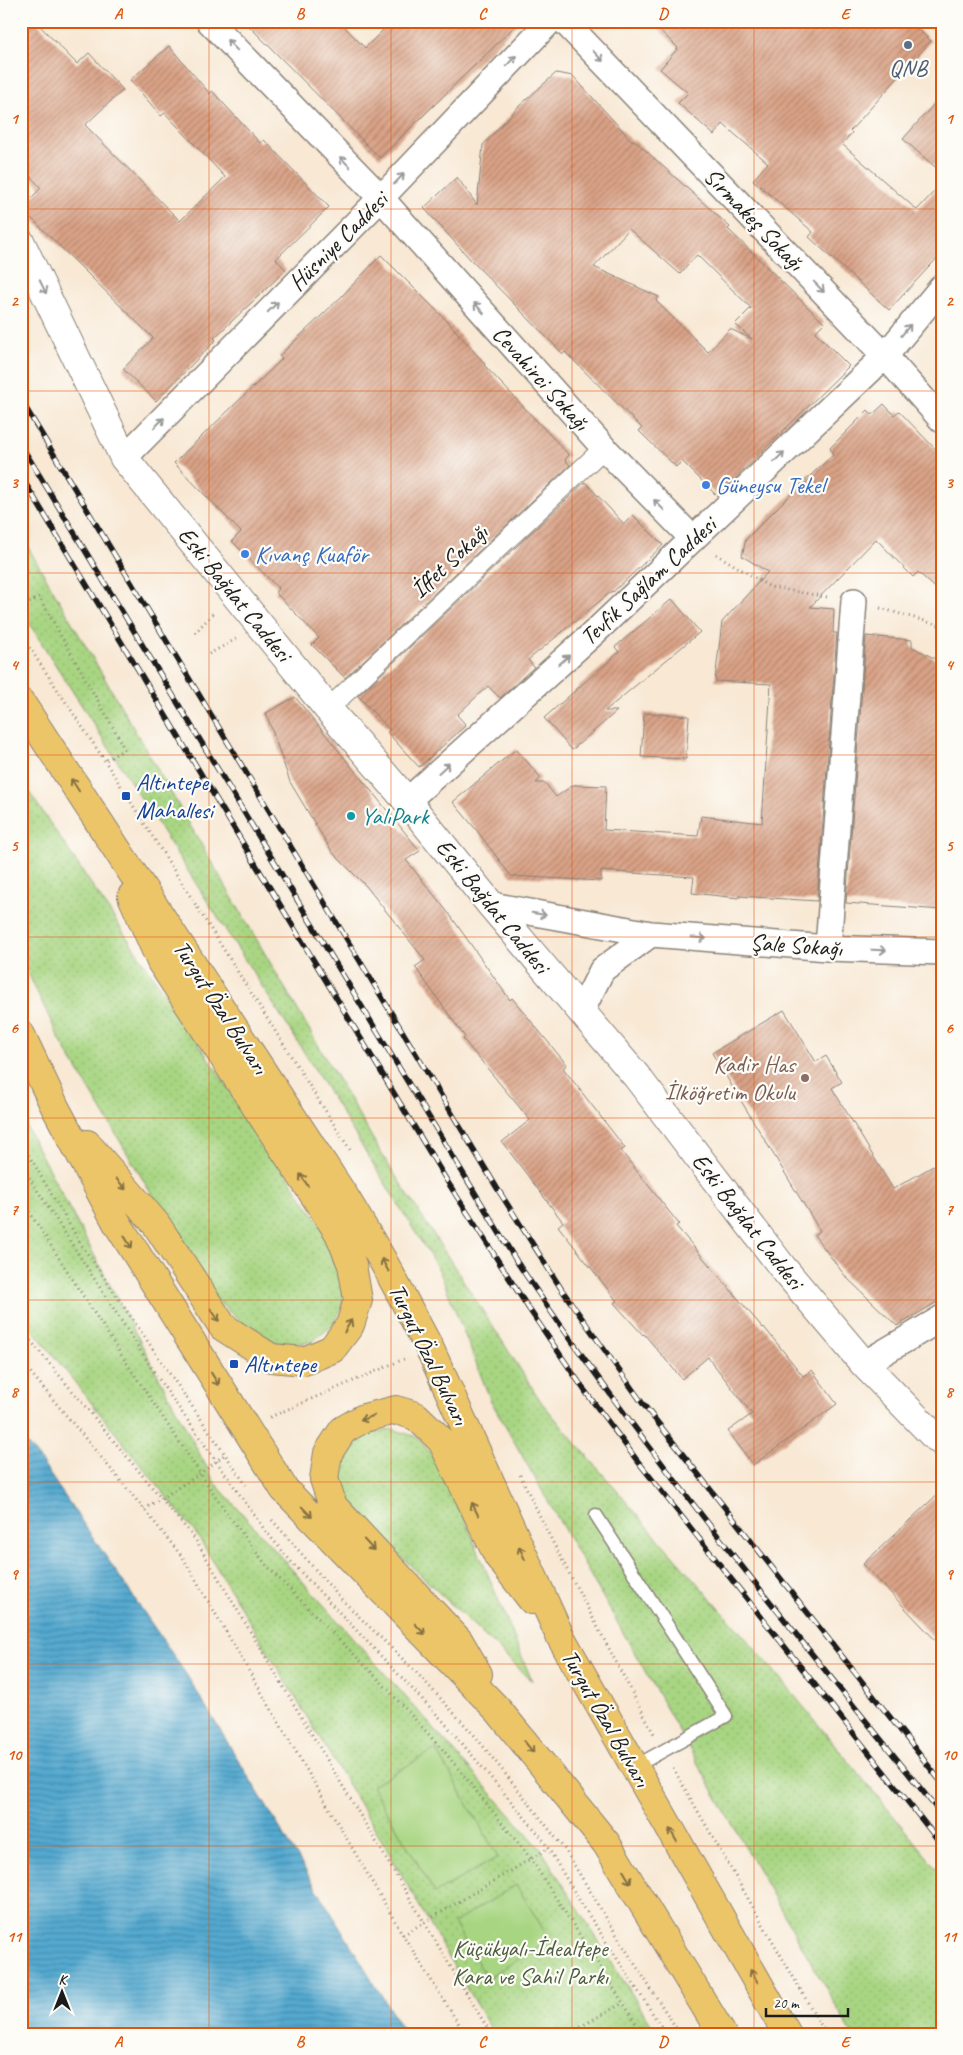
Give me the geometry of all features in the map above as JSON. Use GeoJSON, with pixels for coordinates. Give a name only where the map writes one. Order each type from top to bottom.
{"type":"FeatureCollection","features":[{"type":"Feature","properties":{"kind":"highway","name":"Turgut Özal Bulvarı"},"geometry":{"type":"LineString","coordinates":[[21,703],[346,1199],[383,1261],[429,1347],[560,1636],[787,2034]]}},
{"type":"Feature","properties":{"kind":"highway"},"geometry":{"type":"LineString","coordinates":[[55,1107],[156,1224],[223,1327],[271,1358],[304,1361],[332,1349],[350,1325],[358,1300],[352,1265],[339,1233],[161,962],[101,826]]}},
{"type":"Feature","properties":{"kind":"highway"},"geometry":{"type":"LineString","coordinates":[[21,1035],[55,1107],[117,1224],[284,1489],[498,1710],[606,1843],[722,2034]]}},
{"type":"Feature","properties":{"kind":"highway"},"geometry":{"type":"LineString","coordinates":[[498,1710],[458,1641],[333,1506],[324,1479],[328,1452],[343,1430],[364,1418],[396,1410],[416,1416],[442,1441],[498,1556],[560,1636]]}},
{"type":"Feature","properties":{"kind":"street","name":"Cevahirci Sokağı"},"geometry":{"type":"LineString","coordinates":[[209,21],[381,198],[604,448],[693,539]]}},
{"type":"Feature","properties":{"kind":"street","name":"Hüsniye Caddesi"},"geometry":{"type":"LineString","coordinates":[[124,458],[381,198],[550,21]]}},
{"type":"Feature","properties":{"kind":"street","name":"Sırmakeş Sokağı"},"geometry":{"type":"LineString","coordinates":[[564,21],[885,356],[942,420]]}},
{"type":"Feature","properties":{"kind":"street","name":"Eski Bağdat Caddesi"},"geometry":{"type":"LineString","coordinates":[[21,243],[124,458],[328,709],[407,801],[581,1012],[637,1076],[783,1268],[864,1364],[942,1442]]}},
{"type":"Feature","properties":{"kind":"street","name":"Tevfik Sağlam Caddesi"},"geometry":{"type":"LineString","coordinates":[[407,801],[597,630],[885,356],[942,287]]}},
{"type":"Feature","properties":{"kind":"street","name":"İffet Sokağı"},"geometry":{"type":"LineString","coordinates":[[328,709],[604,448]]}},
{"type":"Feature","properties":{"kind":"street"},"geometry":{"type":"LineString","coordinates":[[828,948],[854,601]]}},
{"type":"Feature","properties":{"kind":"street","name":"Şale Sokağı"},"geometry":{"type":"LineString","coordinates":[[491,905],[651,934],[828,948],[942,952]]}},
{"type":"Feature","properties":{"kind":"street"},"geometry":{"type":"LineString","coordinates":[[581,1012],[602,970],[651,934]]}},
{"type":"Feature","properties":{"kind":"street"},"geometry":{"type":"LineString","coordinates":[[864,1364],[942,1318]]}},
{"type":"Feature","properties":{"kind":"lane"},"geometry":{"type":"LineString","coordinates":[[596,1515],[726,1716],[634,1766]]}},
{"type":"Feature","properties":{"kind":"path"},"geometry":{"type":"LineString","coordinates":[[693,539],[770,587],[854,601],[942,626]]}},
{"type":"Feature","properties":{"kind":"path"},"geometry":{"type":"LineString","coordinates":[[21,608],[40,597],[118,736],[124,749],[105,761]]}},
{"type":"Feature","properties":{"kind":"path"},"geometry":{"type":"LineString","coordinates":[[21,635],[105,761],[355,1158]]}},
{"type":"Feature","properties":{"kind":"path"},"geometry":{"type":"LineString","coordinates":[[209,654],[222,647]]}},
{"type":"Feature","properties":{"kind":"path"},"geometry":{"type":"LineString","coordinates":[[21,1199],[58,1259],[226,1512],[268,1566],[379,1680],[443,1750],[531,1859],[643,2034]]}},
{"type":"Feature","properties":{"kind":"path"},"geometry":{"type":"LineString","coordinates":[[21,1329],[195,1539],[491,2034]]}},
{"type":"Feature","properties":{"kind":"path"},"geometry":{"type":"LineString","coordinates":[[144,1508],[200,1474],[271,1417],[429,1347]]}},
{"type":"Feature","properties":{"kind":"path"},"geometry":{"type":"LineString","coordinates":[[21,1361],[144,1508],[182,1558],[403,1936],[466,2034]]}},
{"type":"Feature","properties":{"kind":"path"},"geometry":{"type":"LineString","coordinates":[[637,1704],[826,2034]]}},
{"type":"Feature","properties":{"kind":"path"},"geometry":{"type":"LineString","coordinates":[[403,1936],[549,1848],[581,1903],[666,2034]]}},
{"type":"Feature","properties":{"kind":"path"},"geometry":{"type":"LineString","coordinates":[[568,2034],[622,2002]]}},
{"type":"Feature","properties":{"kind":"green space"},"geometry":{"type":"Polygon","coordinates":[[[21,535],[381,1153],[542,1403],[770,1666],[942,1875],[942,2034],[852,2034],[491,1401],[440,1272],[299,1044],[21,611],[21,535]]]}},
{"type":"Feature","properties":{"kind":"green space"},"geometry":{"type":"Polygon","coordinates":[[[21,780],[330,1239],[342,1269],[343,1305],[333,1325],[312,1342],[281,1344],[249,1330],[212,1296],[60,1040],[21,958],[21,780]]]}},
{"type":"Feature","properties":{"kind":"green space","name":"Küçükyalı-İdealtepe Kara ve Sahil Parkı"},"geometry":{"type":"Polygon","coordinates":[[[21,1117],[215,1483],[540,1848],[657,2034],[494,2034],[384,1844],[197,1535],[21,1315],[21,1117]]]}},
{"type":"Feature","properties":{"kind":"green space"},"geometry":{"type":"Polygon","coordinates":[[[392,1429],[417,1437],[445,1471],[532,1681],[353,1511],[339,1472],[346,1447],[361,1436],[392,1429]]]}},
{"type":"Feature","properties":{"kind":"green space"},"geometry":{"type":"Polygon","coordinates":[[[436,1749],[498,1857],[435,1893],[372,1786],[436,1749]]]}},
{"type":"Feature","properties":{"kind":"green space"},"geometry":{"type":"Polygon","coordinates":[[[516,1885],[550,1940],[487,1978],[454,1923],[516,1885]]]}},
{"type":"Feature","properties":{"kind":"water"},"geometry":{"type":"Polygon","coordinates":[[[21,1437],[38,1457],[186,1674],[405,2034],[21,2034],[21,1437]]]}},
{"type":"Feature","properties":{"kind":"building"},"geometry":{"type":"Polygon","coordinates":[[[244,21],[339,21],[365,48],[392,21],[520,21],[380,158],[244,21]]]}},
{"type":"Feature","properties":{"kind":"building"},"geometry":{"type":"Polygon","coordinates":[[[650,21],[908,21],[931,41],[850,131],[852,133],[842,144],[917,210],[942,183],[942,253],[889,310],[809,237],[813,232],[753,180],[768,163],[723,124],[714,135],[678,103],[688,93],[660,69],[678,48],[650,21]]]}},
{"type":"Feature","properties":{"kind":"building"},"geometry":{"type":"Polygon","coordinates":[[[36,22],[77,64],[89,53],[123,90],[85,125],[180,221],[225,177],[165,113],[161,116],[130,80],[169,46],[210,94],[212,91],[260,143],[264,140],[329,207],[276,259],[286,270],[214,338],[216,340],[156,401],[123,369],[153,338],[21,208],[41,188],[21,166],[21,36],[36,22]]]}},
{"type":"Feature","properties":{"kind":"building"},"geometry":{"type":"Polygon","coordinates":[[[556,73],[573,76],[632,141],[634,140],[730,227],[728,229],[824,323],[815,332],[849,366],[717,496],[682,461],[676,467],[639,431],[642,428],[565,352],[563,354],[470,259],[424,208],[457,177],[477,205],[483,145],[517,108],[556,73]],[[629,229],[594,267],[659,297],[656,301],[708,352],[730,329],[752,339],[735,324],[751,308],[697,255],[680,274],[629,229]]]}},
{"type":"Feature","properties":{"kind":"building"},"geometry":{"type":"Polygon","coordinates":[[[942,95],[942,173],[903,139],[942,95]]]}},
{"type":"Feature","properties":{"kind":"building"},"geometry":{"type":"Polygon","coordinates":[[[381,255],[449,323],[484,365],[569,455],[565,460],[570,465],[345,678],[312,645],[319,638],[275,592],[279,589],[232,541],[241,532],[174,463],[282,359],[279,356],[342,296],[381,255]]]}},
{"type":"Feature","properties":{"kind":"building"},"geometry":{"type":"Polygon","coordinates":[[[884,404],[894,415],[899,411],[942,456],[942,594],[918,572],[913,577],[876,539],[810,607],[834,609],[833,633],[837,633],[817,901],[739,896],[739,898],[692,893],[694,877],[601,871],[601,881],[511,876],[453,802],[516,749],[541,778],[536,783],[545,783],[556,797],[573,785],[606,786],[604,830],[698,836],[701,816],[762,823],[771,684],[715,681],[722,622],[768,572],[742,556],[746,539],[833,455],[830,448],[868,410],[872,415],[884,404]]]}},
{"type":"Feature","properties":{"kind":"building"},"geometry":{"type":"Polygon","coordinates":[[[585,482],[624,524],[633,515],[663,545],[613,592],[528,660],[534,667],[500,698],[488,686],[457,715],[466,725],[419,767],[387,732],[390,730],[358,696],[585,482]]]}},
{"type":"Feature","properties":{"kind":"building"},"geometry":{"type":"Polygon","coordinates":[[[672,599],[700,632],[605,711],[617,711],[572,750],[544,718],[619,652],[615,647],[672,599]]]}},
{"type":"Feature","properties":{"kind":"building"},"geometry":{"type":"Polygon","coordinates":[[[866,636],[912,640],[912,647],[942,662],[942,910],[846,903],[866,636]]]}},
{"type":"Feature","properties":{"kind":"building"},"geometry":{"type":"Polygon","coordinates":[[[295,697],[420,851],[406,860],[450,915],[510,1000],[512,998],[567,1065],[563,1068],[625,1148],[621,1151],[679,1224],[676,1226],[764,1327],[803,1376],[812,1370],[837,1404],[753,1465],[728,1431],[752,1414],[708,1357],[682,1379],[644,1334],[614,1303],[617,1301],[558,1226],[563,1222],[502,1142],[530,1120],[463,1039],[465,1037],[415,967],[425,960],[366,886],[332,852],[290,782],[266,713],[295,697]]]}},
{"type":"Feature","properties":{"kind":"building"},"geometry":{"type":"Polygon","coordinates":[[[644,713],[689,716],[686,759],[641,757],[644,713]]]}},
{"type":"Feature","properties":{"kind":"building"},"geometry":{"type":"Polygon","coordinates":[[[784,1010],[816,1062],[826,1056],[842,1082],[832,1088],[893,1189],[942,1161],[942,1299],[897,1326],[846,1277],[814,1235],[820,1231],[712,1053],[784,1010]]]}},
{"type":"Feature","properties":{"kind":"building"},"geometry":{"type":"Polygon","coordinates":[[[942,1490],[942,1647],[863,1564],[942,1490]]]}},
{"type":"Feature","properties":{"kind":"railway"},"geometry":{"type":"LineString","coordinates":[[21,400],[497,1188],[562,1290],[643,1404],[942,1783]]}},
{"type":"Feature","properties":{"kind":"railway"},"geometry":{"type":"LineString","coordinates":[[21,445],[517,1262],[567,1334],[670,1474],[942,1815]]}},
{"type":"Feature","properties":{"kind":"railway"},"geometry":{"type":"LineString","coordinates":[[21,476],[447,1181],[529,1309],[585,1391],[636,1459],[942,1845]]}},
{"type":"Feature","properties":{"kind":"place","name":"QNB"},"geometry":{"type":"Point","coordinates":[908,45]}},
{"type":"Feature","properties":{"kind":"place","name":"Güneysu Tekel"},"geometry":{"type":"Point","coordinates":[706,485]}},
{"type":"Feature","properties":{"kind":"place","name":"Kıvanç Kuaför"},"geometry":{"type":"Point","coordinates":[245,554]}},
{"type":"Feature","properties":{"kind":"place","name":"Altıntepe Mahallesi"},"geometry":{"type":"Point","coordinates":[126,796]}},
{"type":"Feature","properties":{"kind":"place","name":"YalıPark"},"geometry":{"type":"Point","coordinates":[351,816]}},
{"type":"Feature","properties":{"kind":"place","name":"Kadir Has İlköğretim Okulu"},"geometry":{"type":"Point","coordinates":[805,1078]}},
{"type":"Feature","properties":{"kind":"place","name":"Altıntepe"},"geometry":{"type":"Point","coordinates":[234,1364]}}]}
